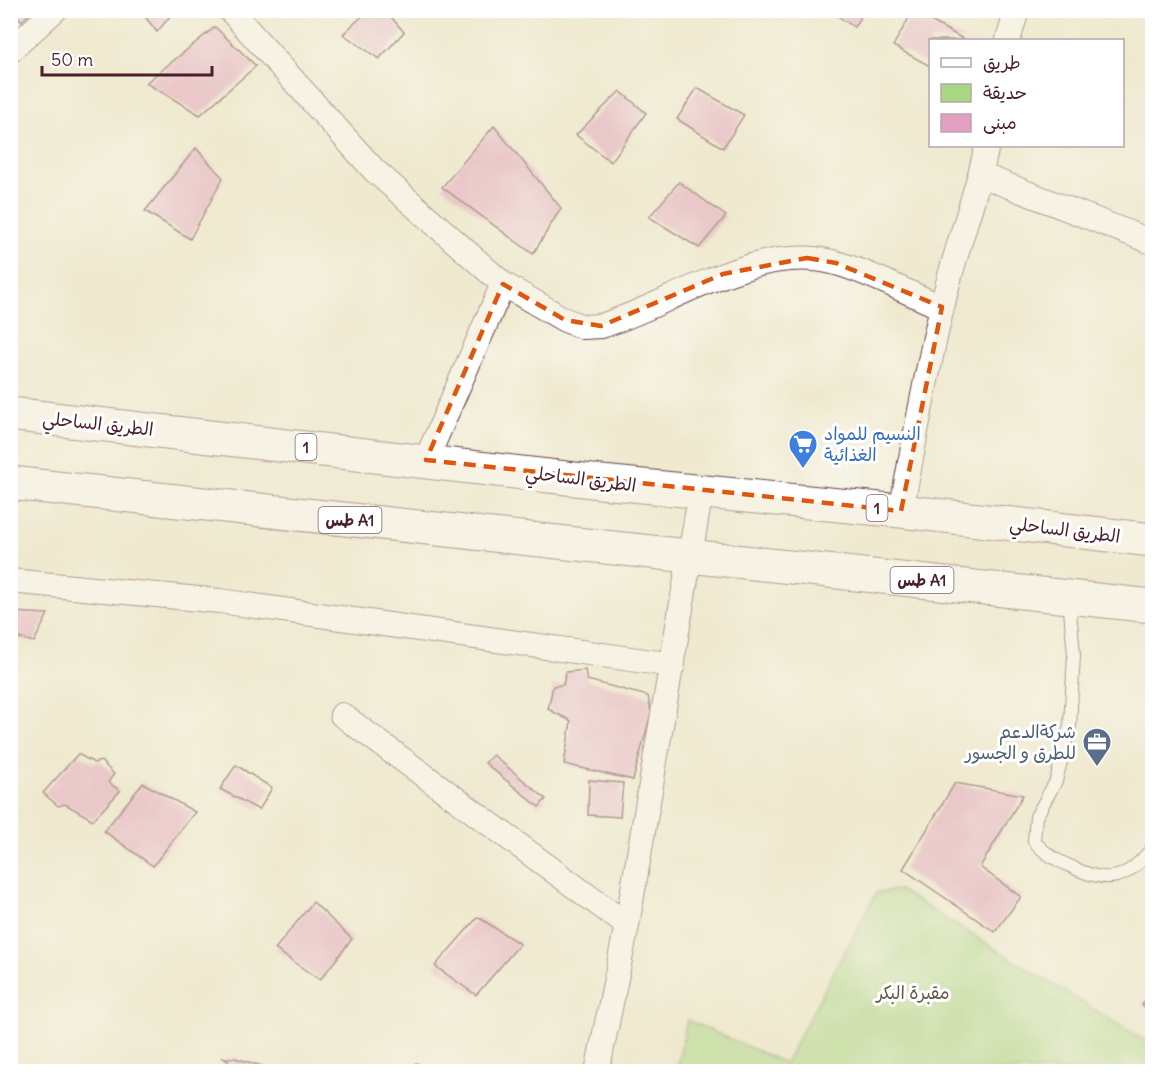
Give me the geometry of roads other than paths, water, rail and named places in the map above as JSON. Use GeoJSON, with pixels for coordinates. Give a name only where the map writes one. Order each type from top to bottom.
{"type":"FeatureCollection","features":[{"type":"Feature","properties":{"kind":"highway","name":"الطريق الساحلي"},"geometry":{"type":"LineString","coordinates":[[10,414],[1152,540]]}},
{"type":"Feature","properties":{"kind":"highway","name":"طس A1"},"geometry":{"type":"LineString","coordinates":[[10,483],[690,557],[1069,595],[1152,606]]}},
{"type":"Feature","properties":{"kind":"street"},"geometry":{"type":"LineString","coordinates":[[10,51],[55,10]]}},
{"type":"Feature","properties":{"kind":"street"},"geometry":{"type":"LineString","coordinates":[[230,10],[374,170],[503,284],[565,320],[583,327],[601,326],[723,274],[780,261],[807,258],[836,262],[942,307]]}},
{"type":"Feature","properties":{"kind":"street"},"geometry":{"type":"LineString","coordinates":[[1008,39],[1017,10]]}},
{"type":"Feature","properties":{"kind":"street"},"geometry":{"type":"LineString","coordinates":[[901,511],[942,307],[959,239],[981,175],[987,147]]}},
{"type":"Feature","properties":{"kind":"street"},"geometry":{"type":"LineString","coordinates":[[981,175],[1152,243]]}},
{"type":"Feature","properties":{"kind":"street"},"geometry":{"type":"LineString","coordinates":[[426,460],[503,284]]}},
{"type":"Feature","properties":{"kind":"street"},"geometry":{"type":"LineString","coordinates":[[597,1071],[627,925],[701,491]]}},
{"type":"Feature","properties":{"kind":"street"},"geometry":{"type":"LineString","coordinates":[[10,581],[220,602],[673,665]]}},
{"type":"Feature","properties":{"kind":"street"},"geometry":{"type":"LineString","coordinates":[[342,715],[627,925]]}},
{"type":"Feature","properties":{"kind":"lane"},"geometry":{"type":"LineString","coordinates":[[1069,595],[1074,655],[1070,726],[1056,781],[1036,817],[1034,841],[1047,856],[1093,878],[1111,879],[1142,861],[1152,848]]}},
{"type":"Feature","properties":{"kind":"place","name":"النسيم للمواد الغذائية"},"geometry":{"type":"Point","coordinates":[803,470]}},
{"type":"Feature","properties":{"kind":"place","name":"شركةالدعم للطرق و الجسور"},"geometry":{"type":"Point","coordinates":[1097,768]}},
{"type":"Feature","properties":{"kind":"park label","name":"مقبرة البكر"},"geometry":{"type":"Point","coordinates":[913,993]}}]}
